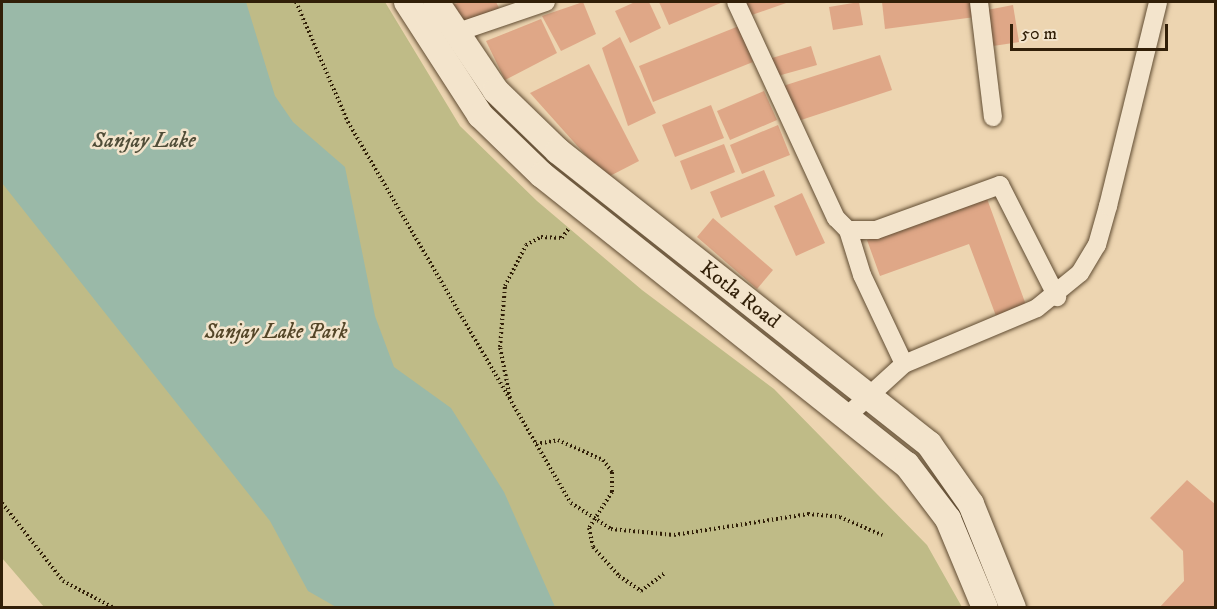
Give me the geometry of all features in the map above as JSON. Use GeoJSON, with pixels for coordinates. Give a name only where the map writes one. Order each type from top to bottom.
{"type":"FeatureCollection","features":[{"type":"Feature","properties":{"kind":"main road","name":"Kotla Road"},"geometry":{"type":"LineString","coordinates":[[407,2],[430,46],[480,115],[542,175],[907,465],[948,519],[985,608]]}},
{"type":"Feature","properties":{"kind":"main road","name":"Kotla Road"},"geometry":{"type":"LineString","coordinates":[[436,2],[496,91],[558,151],[929,444],[951,471],[1001,568],[1013,608]]}},
{"type":"Feature","properties":{"kind":"street"},"geometry":{"type":"LineString","coordinates":[[455,33],[546,2]]}},
{"type":"Feature","properties":{"kind":"street"},"geometry":{"type":"LineString","coordinates":[[736,2],[836,218],[848,230],[862,275],[904,364]]}},
{"type":"Feature","properties":{"kind":"street"},"geometry":{"type":"LineString","coordinates":[[979,2],[993,117]]}},
{"type":"Feature","properties":{"kind":"street"},"geometry":{"type":"LineString","coordinates":[[847,416],[866,396],[904,364],[1057,297],[1097,245],[1158,2]]}},
{"type":"Feature","properties":{"kind":"street"},"geometry":{"type":"LineString","coordinates":[[848,230],[876,230],[1000,185],[1057,297]]}},
{"type":"Feature","properties":{"kind":"path"},"geometry":{"type":"LineString","coordinates":[[296,2],[348,122],[571,503],[611,529],[674,535],[808,514],[840,517],[882,535]]}},
{"type":"Feature","properties":{"kind":"path"},"geometry":{"type":"LineString","coordinates":[[511,402],[500,347],[505,286],[526,245],[541,237],[562,238],[569,228]]}},
{"type":"Feature","properties":{"kind":"path"},"geometry":{"type":"LineString","coordinates":[[536,444],[558,440],[603,460],[612,472],[612,492],[589,528],[593,548],[634,590],[648,588],[666,572]]}},
{"type":"Feature","properties":{"kind":"path"},"geometry":{"type":"LineString","coordinates":[[2,503],[63,581],[114,608]]}},
{"type":"Feature","properties":{"kind":"green space","name":"Sanjay Lake Park"},"geometry":{"type":"Polygon","coordinates":[[[2,2],[385,2],[460,126],[537,201],[642,290],[774,389],[927,545],[962,607],[44,607],[2,558],[2,2]]]}},
{"type":"Feature","properties":{"kind":"water","name":"Sanjay Lake"},"geometry":{"type":"Polygon","coordinates":[[[2,2],[246,2],[275,96],[293,122],[345,167],[375,316],[394,367],[451,408],[504,492],[555,607],[336,607],[308,591],[270,521],[2,183],[2,2]]]}},
{"type":"Feature","properties":{"kind":"building"},"geometry":{"type":"Polygon","coordinates":[[[460,2],[496,2],[500,10],[463,27],[452,5],[460,2]]]}},
{"type":"Feature","properties":{"kind":"building"},"geometry":{"type":"Polygon","coordinates":[[[583,2],[596,34],[561,51],[542,16],[583,2]]]}},
{"type":"Feature","properties":{"kind":"building"},"geometry":{"type":"Polygon","coordinates":[[[635,2],[649,2],[661,28],[630,43],[615,11],[635,2]]]}},
{"type":"Feature","properties":{"kind":"building"},"geometry":{"type":"Polygon","coordinates":[[[659,2],[723,2],[669,25],[659,2]]]}},
{"type":"Feature","properties":{"kind":"building"},"geometry":{"type":"Polygon","coordinates":[[[740,2],[789,2],[746,17],[740,2]]]}},
{"type":"Feature","properties":{"kind":"building"},"geometry":{"type":"Polygon","coordinates":[[[859,2],[863,25],[833,30],[829,7],[859,2]]]}},
{"type":"Feature","properties":{"kind":"building"},"geometry":{"type":"Polygon","coordinates":[[[882,2],[973,2],[975,17],[885,29],[882,2]]]}},
{"type":"Feature","properties":{"kind":"building"},"geometry":{"type":"Polygon","coordinates":[[[1013,5],[1019,42],[993,46],[987,10],[1013,5]]]}},
{"type":"Feature","properties":{"kind":"building"},"geometry":{"type":"Polygon","coordinates":[[[541,19],[557,53],[505,80],[486,41],[541,19]]]}},
{"type":"Feature","properties":{"kind":"building"},"geometry":{"type":"Polygon","coordinates":[[[739,26],[753,62],[653,102],[639,66],[739,26]]]}},
{"type":"Feature","properties":{"kind":"building"},"geometry":{"type":"Polygon","coordinates":[[[620,37],[656,113],[628,126],[602,48],[620,37]]]}},
{"type":"Feature","properties":{"kind":"building"},"geometry":{"type":"Polygon","coordinates":[[[811,46],[817,65],[774,77],[769,59],[811,46]]]}},
{"type":"Feature","properties":{"kind":"building"},"geometry":{"type":"Polygon","coordinates":[[[880,55],[892,90],[795,122],[783,86],[880,55]]]}},
{"type":"Feature","properties":{"kind":"building"},"geometry":{"type":"Polygon","coordinates":[[[589,64],[639,161],[606,178],[530,93],[589,64]]]}},
{"type":"Feature","properties":{"kind":"building"},"geometry":{"type":"Polygon","coordinates":[[[764,91],[777,120],[730,140],[717,111],[764,91]]]}},
{"type":"Feature","properties":{"kind":"building"},"geometry":{"type":"Polygon","coordinates":[[[711,105],[724,138],[675,157],[662,125],[711,105]]]}},
{"type":"Feature","properties":{"kind":"building"},"geometry":{"type":"Polygon","coordinates":[[[778,125],[790,155],[742,174],[730,145],[778,125]]]}},
{"type":"Feature","properties":{"kind":"building"},"geometry":{"type":"Polygon","coordinates":[[[724,144],[735,172],[691,190],[680,161],[724,144]]]}},
{"type":"Feature","properties":{"kind":"building"},"geometry":{"type":"Polygon","coordinates":[[[764,170],[775,196],[721,218],[710,192],[764,170]]]}},
{"type":"Feature","properties":{"kind":"building"},"geometry":{"type":"Polygon","coordinates":[[[802,193],[825,243],[796,256],[774,206],[802,193]]]}},
{"type":"Feature","properties":{"kind":"building"},"geometry":{"type":"Polygon","coordinates":[[[986,196],[1026,305],[996,316],[969,244],[880,276],[867,240],[986,196]]]}},
{"type":"Feature","properties":{"kind":"building"},"geometry":{"type":"Polygon","coordinates":[[[713,218],[773,270],[757,289],[697,237],[713,218]]]}},
{"type":"Feature","properties":{"kind":"building"},"geometry":{"type":"Polygon","coordinates":[[[1187,480],[1216,505],[1216,608],[1159,608],[1184,581],[1183,551],[1150,518],[1187,480]]]}}]}
